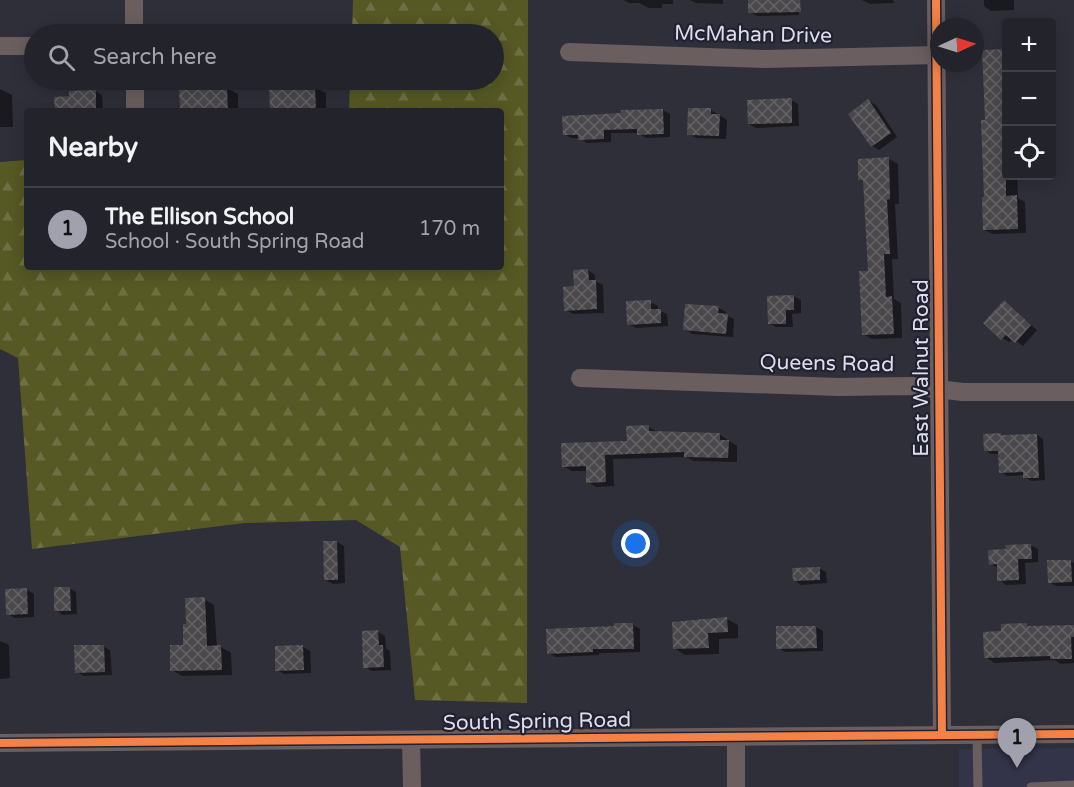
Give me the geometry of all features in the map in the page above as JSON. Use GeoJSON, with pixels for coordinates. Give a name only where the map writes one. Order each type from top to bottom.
{"type":"FeatureCollection","features":[{"type":"Feature","properties":{"kind":"street"},"geometry":{"type":"LineString","coordinates":[[134,0],[134,24]]}},
{"type":"Feature","properties":{"kind":"street","name":"East Walnut Road"},"geometry":{"type":"LineString","coordinates":[[936,0],[936,18]]}},
{"type":"Feature","properties":{"kind":"street"},"geometry":{"type":"LineString","coordinates":[[0,46],[24,46]]}},
{"type":"Feature","properties":{"kind":"street","name":"McMahan Drive"},"geometry":{"type":"LineString","coordinates":[[569,52],[764,59],[930,56]]}},
{"type":"Feature","properties":{"kind":"street","name":"East Walnut Road"},"geometry":{"type":"LineString","coordinates":[[936,72],[942,735]]}},
{"type":"Feature","properties":{"kind":"street"},"geometry":{"type":"LineString","coordinates":[[135,90],[135,108]]}},
{"type":"Feature","properties":{"kind":"street","name":"Queens Road"},"geometry":{"type":"LineString","coordinates":[[580,378],[838,387],[911,386],[963,392],[1074,392]]}},
{"type":"Feature","properties":{"kind":"street","name":"South Spring Road"},"geometry":{"type":"LineString","coordinates":[[0,743],[1074,734]]}},
{"type":"Feature","properties":{"kind":"street"},"geometry":{"type":"LineString","coordinates":[[736,737],[736,787]]}},
{"type":"Feature","properties":{"kind":"street"},"geometry":{"type":"LineString","coordinates":[[411,740],[412,787]]}},
{"type":"Feature","properties":{"kind":"lane"},"geometry":{"type":"LineString","coordinates":[[977,735],[978,787]]}},
{"type":"Feature","properties":{"kind":"lane"},"geometry":{"type":"LineString","coordinates":[[1031,787],[1074,785]]}},
{"type":"Feature","properties":{"kind":"shaded area"},"geometry":{"type":"Polygon","coordinates":[[[1074,748],[1074,787],[959,787],[959,749],[1074,748]]]}},
{"type":"Feature","properties":{"kind":"green space"},"geometry":{"type":"Polygon","coordinates":[[[353,0],[528,0],[527,703],[415,700],[400,547],[356,520],[245,523],[32,549],[18,358],[0,349],[0,162],[24,160],[24,270],[504,270],[504,108],[349,108],[350,90],[504,90],[504,24],[352,24],[353,0]]]}},
{"type":"Feature","properties":{"kind":"building"},"geometry":{"type":"Polygon","coordinates":[[[748,0],[800,0],[801,12],[748,13],[748,0]]]}},
{"type":"Feature","properties":{"kind":"building"},"geometry":{"type":"Polygon","coordinates":[[[1002,49],[1002,180],[1006,180],[1006,196],[1017,195],[1018,229],[983,230],[981,120],[985,120],[984,50],[1002,49]]]}},
{"type":"Feature","properties":{"kind":"building"},"geometry":{"type":"Polygon","coordinates":[[[96,90],[96,108],[55,108],[54,97],[69,96],[69,91],[96,90]]]}},
{"type":"Feature","properties":{"kind":"building"},"geometry":{"type":"Polygon","coordinates":[[[179,90],[227,90],[228,108],[180,108],[179,90]]]}},
{"type":"Feature","properties":{"kind":"building"},"geometry":{"type":"Polygon","coordinates":[[[269,90],[315,90],[316,108],[270,108],[269,90]]]}},
{"type":"Feature","properties":{"kind":"building"},"geometry":{"type":"Polygon","coordinates":[[[792,98],[792,123],[748,124],[747,100],[792,98]]]}},
{"type":"Feature","properties":{"kind":"building"},"geometry":{"type":"Polygon","coordinates":[[[868,99],[891,133],[871,147],[848,114],[868,99]]]}},
{"type":"Feature","properties":{"kind":"building"},"geometry":{"type":"Polygon","coordinates":[[[688,108],[711,108],[711,114],[720,114],[719,136],[687,135],[688,108]]]}},
{"type":"Feature","properties":{"kind":"building"},"geometry":{"type":"Polygon","coordinates":[[[663,109],[664,134],[637,135],[637,129],[604,130],[604,139],[578,140],[578,135],[563,135],[562,116],[621,113],[621,110],[663,109]]]}},
{"type":"Feature","properties":{"kind":"building"},"geometry":{"type":"Polygon","coordinates":[[[889,157],[890,199],[887,200],[890,254],[884,254],[886,297],[892,296],[894,334],[862,335],[859,271],[868,271],[863,180],[858,180],[858,159],[889,157]]]}},
{"type":"Feature","properties":{"kind":"building"},"geometry":{"type":"Polygon","coordinates":[[[588,269],[589,280],[596,280],[597,309],[564,311],[563,287],[574,286],[573,270],[588,269]]]}},
{"type":"Feature","properties":{"kind":"building"},"geometry":{"type":"Polygon","coordinates":[[[794,295],[794,310],[786,310],[786,324],[768,324],[767,296],[794,295]]]}},
{"type":"Feature","properties":{"kind":"building"},"geometry":{"type":"Polygon","coordinates":[[[651,300],[651,309],[661,309],[661,323],[627,325],[626,301],[651,300]]]}},
{"type":"Feature","properties":{"kind":"building"},"geometry":{"type":"Polygon","coordinates":[[[1004,300],[1031,325],[1015,343],[1006,335],[1001,340],[983,323],[1004,300]]]}},
{"type":"Feature","properties":{"kind":"building"},"geometry":{"type":"Polygon","coordinates":[[[685,304],[719,306],[718,313],[728,314],[726,334],[683,330],[685,304]]]}},
{"type":"Feature","properties":{"kind":"building"},"geometry":{"type":"Polygon","coordinates":[[[649,425],[649,431],[720,433],[720,440],[729,440],[728,458],[684,457],[684,452],[605,455],[606,482],[586,483],[586,466],[562,467],[561,443],[627,441],[626,426],[649,425]]]}},
{"type":"Feature","properties":{"kind":"building"},"geometry":{"type":"Polygon","coordinates":[[[1001,433],[1001,435],[1037,434],[1039,478],[1023,478],[1023,472],[999,473],[998,451],[984,451],[983,434],[1001,433]]]}},
{"type":"Feature","properties":{"kind":"building"},"geometry":{"type":"Polygon","coordinates":[[[323,541],[337,541],[338,580],[324,580],[323,541]]]}},
{"type":"Feature","properties":{"kind":"building"},"geometry":{"type":"Polygon","coordinates":[[[1031,544],[1032,559],[1018,559],[1019,580],[997,581],[997,564],[989,565],[988,550],[1006,549],[1005,545],[1031,544]]]}},
{"type":"Feature","properties":{"kind":"building"},"geometry":{"type":"Polygon","coordinates":[[[1047,560],[1071,560],[1072,582],[1048,583],[1047,560]]]}},
{"type":"Feature","properties":{"kind":"building"},"geometry":{"type":"Polygon","coordinates":[[[820,567],[820,580],[793,581],[792,568],[820,567]]]}},
{"type":"Feature","properties":{"kind":"building"},"geometry":{"type":"Polygon","coordinates":[[[54,587],[70,587],[71,611],[54,611],[54,587]]]}},
{"type":"Feature","properties":{"kind":"building"},"geometry":{"type":"Polygon","coordinates":[[[27,588],[28,614],[6,615],[5,589],[27,588]]]}},
{"type":"Feature","properties":{"kind":"building"},"geometry":{"type":"Polygon","coordinates":[[[205,597],[207,646],[221,645],[222,670],[170,671],[170,645],[183,645],[183,624],[186,624],[185,598],[205,597]]]}},
{"type":"Feature","properties":{"kind":"building"},"geometry":{"type":"Polygon","coordinates":[[[727,617],[728,632],[708,633],[709,648],[673,649],[672,622],[727,617]]]}},
{"type":"Feature","properties":{"kind":"building"},"geometry":{"type":"Polygon","coordinates":[[[614,623],[633,623],[634,649],[593,649],[593,652],[547,654],[546,629],[614,626],[614,623]]]}},
{"type":"Feature","properties":{"kind":"building"},"geometry":{"type":"Polygon","coordinates":[[[1027,623],[1027,626],[1074,625],[1074,637],[1071,637],[1072,659],[1050,659],[1050,656],[984,658],[983,632],[1001,631],[1001,624],[1027,623]]]}},
{"type":"Feature","properties":{"kind":"building"},"geometry":{"type":"Polygon","coordinates":[[[776,626],[816,626],[817,648],[776,649],[776,626]]]}},
{"type":"Feature","properties":{"kind":"building"},"geometry":{"type":"Polygon","coordinates":[[[378,630],[379,645],[383,645],[384,667],[363,668],[362,631],[378,630]]]}},
{"type":"Feature","properties":{"kind":"building"},"geometry":{"type":"Polygon","coordinates":[[[74,645],[104,645],[105,672],[75,673],[74,645]]]}},
{"type":"Feature","properties":{"kind":"building"},"geometry":{"type":"Polygon","coordinates":[[[303,645],[304,670],[275,671],[275,646],[303,645]]]}},
{"type":"Feature","properties":{"kind":"cycle path"},"geometry":{"type":"LineString","coordinates":[[936,0],[942,735]]}},
{"type":"Feature","properties":{"kind":"cycle path"},"geometry":{"type":"LineString","coordinates":[[0,743],[1074,734]]}},
{"type":"Feature","properties":{"kind":"place","name":"The Ellison School"},"geometry":{"type":"Point","coordinates":[1017,768]}}]}
